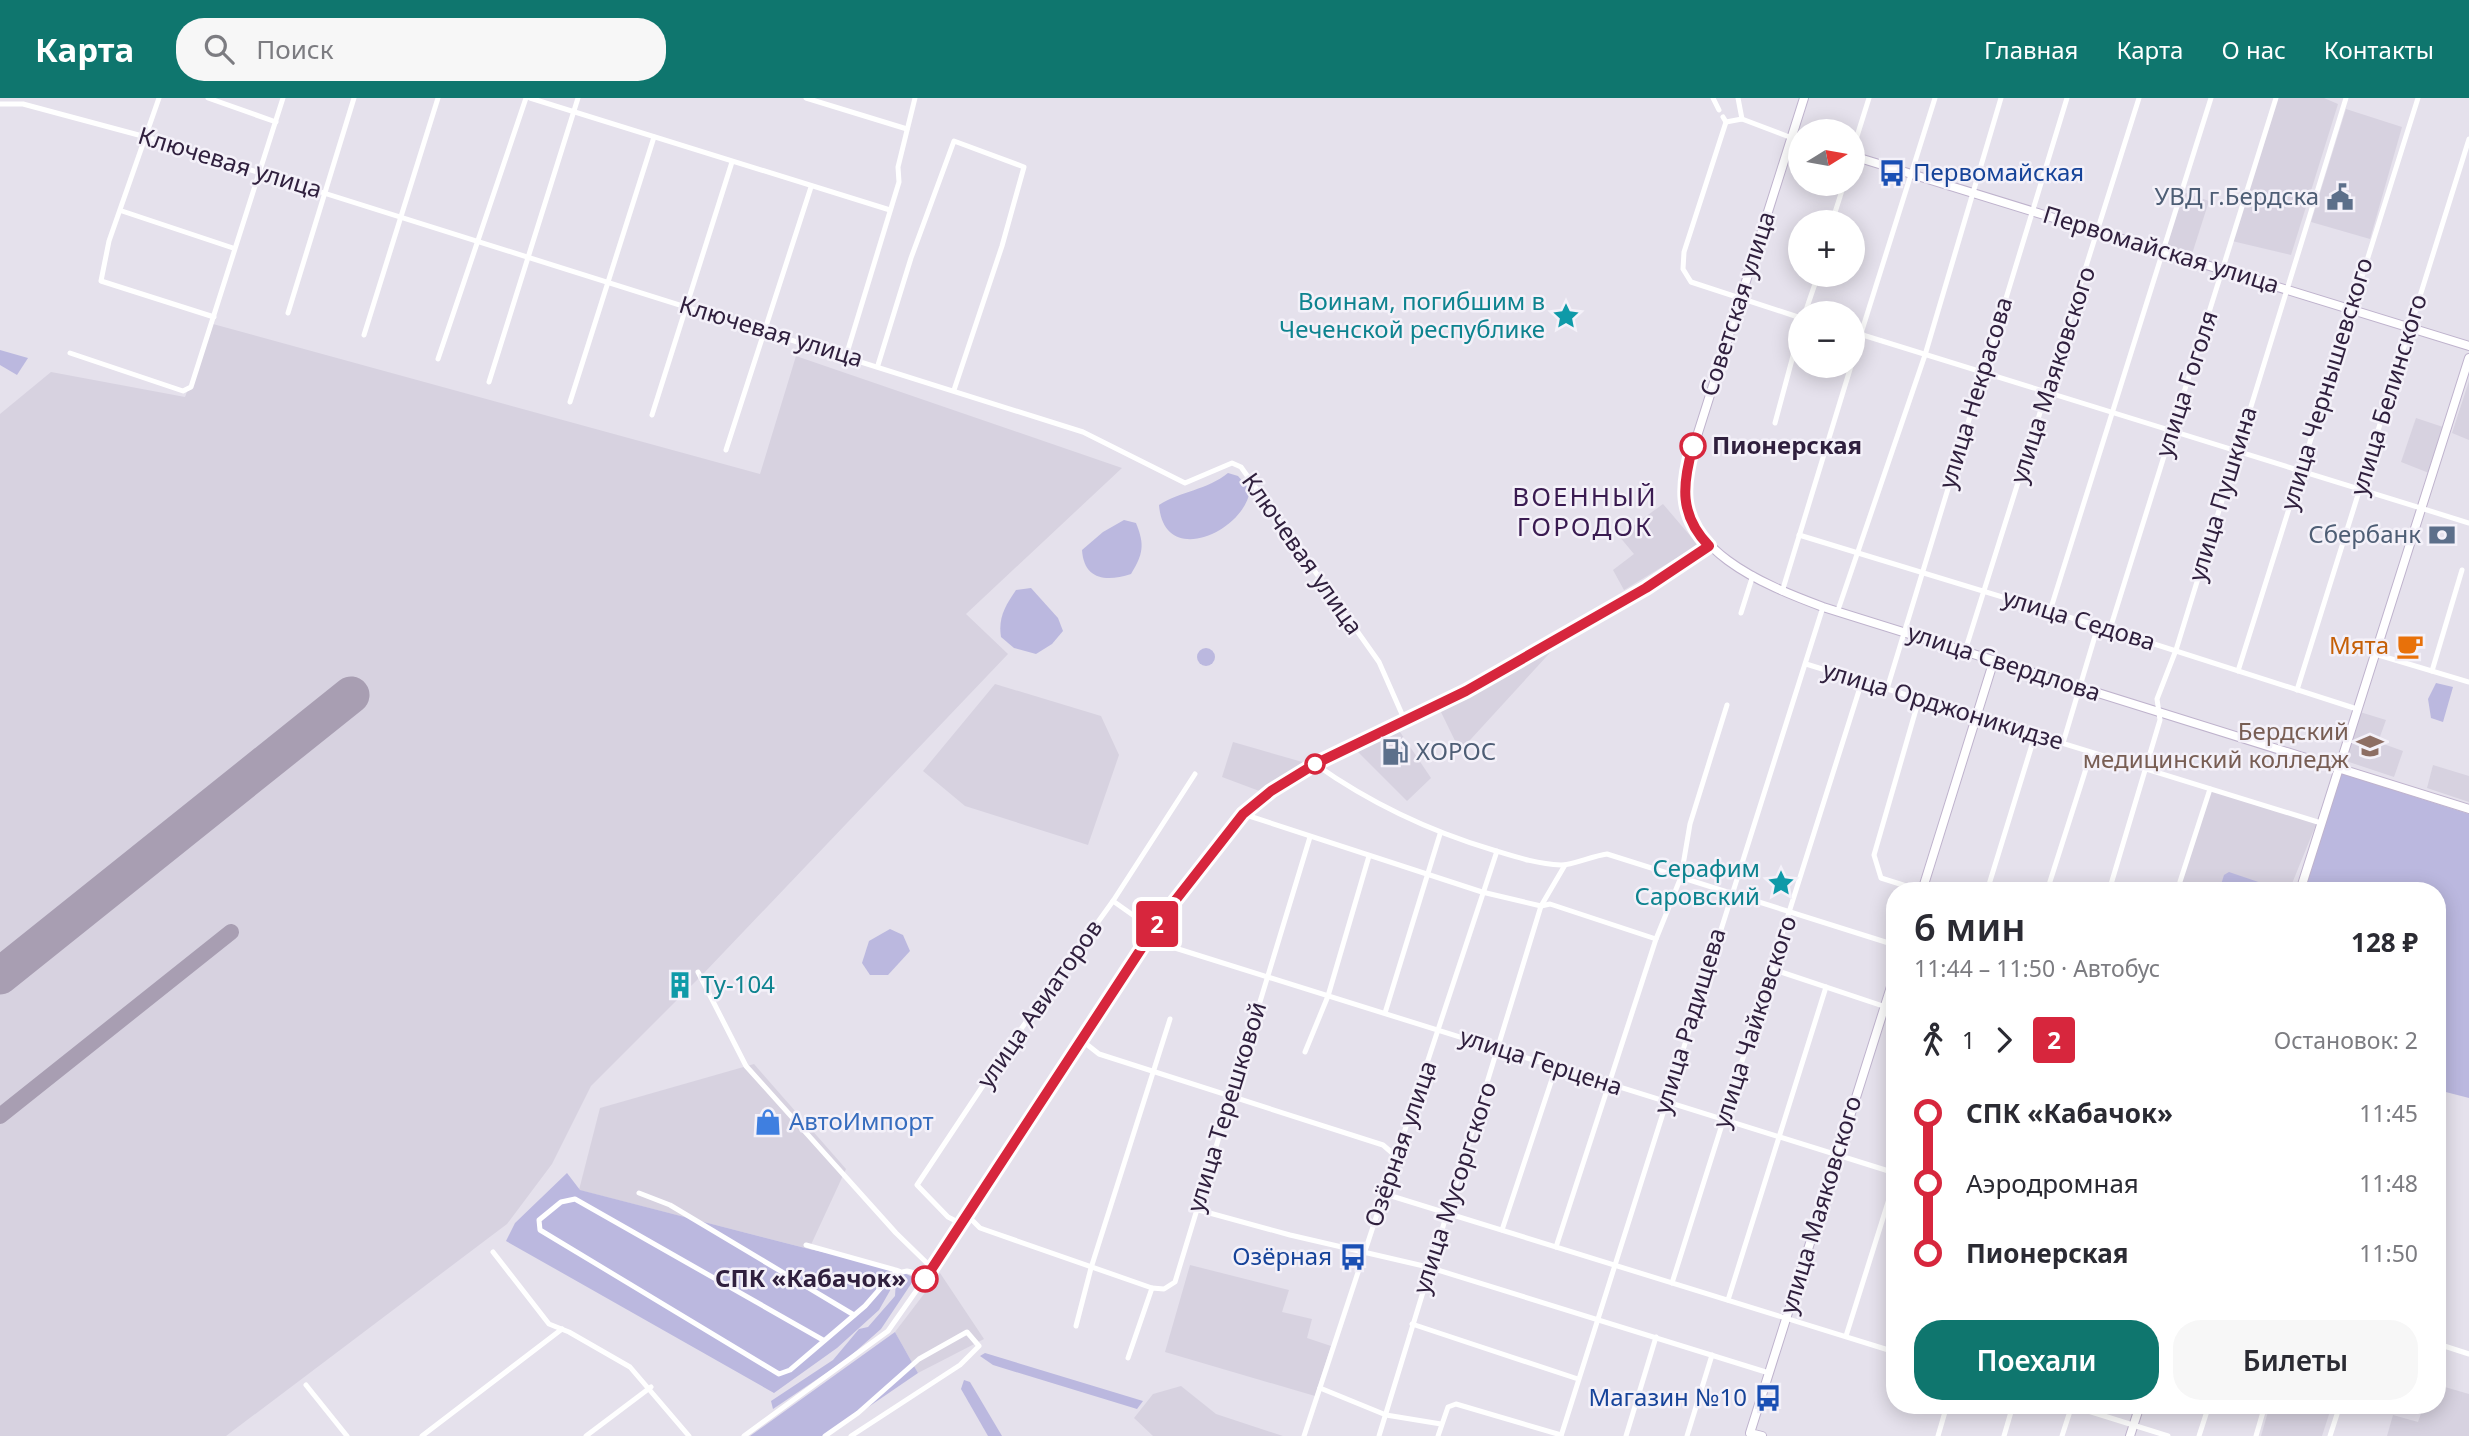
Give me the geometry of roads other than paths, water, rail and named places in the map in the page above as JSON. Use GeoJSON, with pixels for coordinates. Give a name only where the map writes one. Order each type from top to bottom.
{"type":"FeatureCollection","features":[{"type":"Feature","properties":{"kind":"street"},"geometry":{"type":"LineString","coordinates":[[159,98],[122,211],[109,241],[101,281],[214,317]]}},
{"type":"Feature","properties":{"kind":"street"},"geometry":{"type":"LineString","coordinates":[[208,98],[276,122]]}},
{"type":"Feature","properties":{"kind":"street"},"geometry":{"type":"LineString","coordinates":[[70,353],[183,391],[191,387],[233,248],[284,98]]}},
{"type":"Feature","properties":{"kind":"street"},"geometry":{"type":"LineString","coordinates":[[288,313],[354,98]]}},
{"type":"Feature","properties":{"kind":"street"},"geometry":{"type":"LineString","coordinates":[[364,335],[438,98]]}},
{"type":"Feature","properties":{"kind":"street"},"geometry":{"type":"LineString","coordinates":[[438,359],[476,241],[528,98],[890,210]]}},
{"type":"Feature","properties":{"kind":"street"},"geometry":{"type":"LineString","coordinates":[[489,382],[578,98]]}},
{"type":"Feature","properties":{"kind":"street"},"geometry":{"type":"LineString","coordinates":[[806,98],[907,129]]}},
{"type":"Feature","properties":{"kind":"street"},"geometry":{"type":"LineString","coordinates":[[846,356],[899,182],[898,167],[915,98]]}},
{"type":"Feature","properties":{"kind":"street"},"geometry":{"type":"LineString","coordinates":[[1713,98],[1720,110]]}},
{"type":"Feature","properties":{"kind":"street"},"geometry":{"type":"LineString","coordinates":[[1738,98],[1742,119]]}},
{"type":"Feature","properties":{"kind":"street","name":"Советская улица"},"geometry":{"type":"LineString","coordinates":[[1800,119],[1804,98]]}},
{"type":"Feature","properties":{"kind":"street"},"geometry":{"type":"LineString","coordinates":[[1862,119],[1869,98]]}},
{"type":"Feature","properties":{"kind":"street"},"geometry":{"type":"LineString","coordinates":[[1865,322],[1935,98]]}},
{"type":"Feature","properties":{"kind":"street"},"geometry":{"type":"LineString","coordinates":[[1838,610],[1925,355],[2001,98]]}},
{"type":"Feature","properties":{"kind":"street","name":"улица Некрасова"},"geometry":{"type":"LineString","coordinates":[[1887,689],[2067,98]]}},
{"type":"Feature","properties":{"kind":"street","name":"улица Маяковского"},"geometry":{"type":"LineString","coordinates":[[1965,651],[2140,98]]}},
{"type":"Feature","properties":{"kind":"street"},"geometry":{"type":"LineString","coordinates":[[2050,611],[2211,98]]}},
{"type":"Feature","properties":{"kind":"street","name":"улица Гоголя"},"geometry":{"type":"LineString","coordinates":[[2110,629],[2276,98]]}},
{"type":"Feature","properties":{"kind":"street","name":"улица Пушкина"},"geometry":{"type":"LineString","coordinates":[[2112,882],[2160,720],[2158,699],[2176,650],[2346,98]]}},
{"type":"Feature","properties":{"kind":"street","name":"улица Чернышевского"},"geometry":{"type":"LineString","coordinates":[[2238,671],[2418,98]]}},
{"type":"Feature","properties":{"kind":"street","name":"Ключевая улица"},"geometry":{"type":"LineString","coordinates":[[0,104],[23,101],[146,136],[878,365],[1083,432],[1185,483],[1232,463],[1241,467],[1378,662],[1405,721]]}},
{"type":"Feature","properties":{"kind":"street"},"geometry":{"type":"LineString","coordinates":[[1788,136],[1742,119],[1725,120],[1684,252],[1683,269],[1691,282],[1788,314]]}},
{"type":"Feature","properties":{"kind":"street"},"geometry":{"type":"LineString","coordinates":[[570,402],[654,137]]}},
{"type":"Feature","properties":{"kind":"street","name":"улица Белинского"},"geometry":{"type":"LineString","coordinates":[[2297,690],[2412,329],[2469,139]]}},
{"type":"Feature","properties":{"kind":"street"},"geometry":{"type":"LineString","coordinates":[[878,365],[911,258],[954,141],[1024,167],[1002,246],[954,390]]}},
{"type":"Feature","properties":{"kind":"street","name":"Первомайская улица"},"geometry":{"type":"LineString","coordinates":[[1866,160],[2469,346]]}},
{"type":"Feature","properties":{"kind":"street","name":"Советская улица"},"geometry":{"type":"LineString","coordinates":[[1709,546],[1690,521],[1685,506],[1684,484],[1739,297],[1788,161]]}},
{"type":"Feature","properties":{"kind":"street"},"geometry":{"type":"LineString","coordinates":[[652,415],[684,306],[733,162]]}},
{"type":"Feature","properties":{"kind":"street"},"geometry":{"type":"LineString","coordinates":[[726,450],[811,187]]}},
{"type":"Feature","properties":{"kind":"street"},"geometry":{"type":"LineString","coordinates":[[122,211],[233,248]]}},
{"type":"Feature","properties":{"kind":"street"},"geometry":{"type":"LineString","coordinates":[[1865,336],[2469,523]]}},
{"type":"Feature","properties":{"kind":"street"},"geometry":{"type":"LineString","coordinates":[[2303,882],[2469,358]]}},
{"type":"Feature","properties":{"kind":"street"},"geometry":{"type":"LineString","coordinates":[[1774,423],[1788,373]]}},
{"type":"Feature","properties":{"kind":"street"},"geometry":{"type":"LineString","coordinates":[[1782,592],[1847,378]]}},
{"type":"Feature","properties":{"kind":"street","name":"улица Седова"},"geometry":{"type":"LineString","coordinates":[[1799,535],[2110,629],[2357,709]]}},
{"type":"Feature","properties":{"kind":"street"},"geometry":{"type":"LineString","coordinates":[[744,1436],[888,1331],[927,1276],[1153,931],[1243,814],[1271,791],[1315,764],[1466,691],[1574,631],[1709,546]]}},
{"type":"Feature","properties":{"kind":"street","name":"улица Свердлова"},"geometry":{"type":"LineString","coordinates":[[1709,546],[1782,592],[1823,607],[2469,809]]}},
{"type":"Feature","properties":{"kind":"street"},"geometry":{"type":"LineString","coordinates":[[2432,671],[2462,570]]}},
{"type":"Feature","properties":{"kind":"street"},"geometry":{"type":"LineString","coordinates":[[1741,613],[1753,575]]}},
{"type":"Feature","properties":{"kind":"street","name":"улица Радищева"},"geometry":{"type":"LineString","coordinates":[[1561,1436],[1823,607]]}},
{"type":"Feature","properties":{"kind":"street"},"geometry":{"type":"LineString","coordinates":[[2063,743],[2098,626]]}},
{"type":"Feature","properties":{"kind":"street"},"geometry":{"type":"LineString","coordinates":[[2375,654],[2469,682]]}},
{"type":"Feature","properties":{"kind":"street"},"geometry":{"type":"LineString","coordinates":[[1925,882],[1994,660]]}},
{"type":"Feature","properties":{"kind":"street","name":"улица Орджоникидзе"},"geometry":{"type":"LineString","coordinates":[[1806,664],[2320,823]]}},
{"type":"Feature","properties":{"kind":"street","name":"улица Чайковского"},"geometry":{"type":"LineString","coordinates":[[1672,1283],[1862,681]]}},
{"type":"Feature","properties":{"kind":"street"},"geometry":{"type":"LineString","coordinates":[[1894,882],[1881,878],[1874,855],[1919,699]]}},
{"type":"Feature","properties":{"kind":"street"},"geometry":{"type":"LineString","coordinates":[[1556,1247],[1656,939],[1681,877],[1690,824],[1727,705]]}},
{"type":"Feature","properties":{"kind":"street"},"geometry":{"type":"LineString","coordinates":[[1990,882],[2035,735]]}},
{"type":"Feature","properties":{"kind":"street"},"geometry":{"type":"LineString","coordinates":[[2050,882],[2091,753]]}},
{"type":"Feature","properties":{"kind":"street"},"geometry":{"type":"LineString","coordinates":[[1315,764],[1350,789],[1440,834],[1538,863],[1565,865],[1588,856],[1607,855],[1886,942]]}},
{"type":"Feature","properties":{"kind":"street","name":"улица Авиаторов"},"geometry":{"type":"LineString","coordinates":[[960,1223],[948,1217],[917,1185],[1016,1036],[1113,901],[1195,774]]}},
{"type":"Feature","properties":{"kind":"street"},"geometry":{"type":"LineString","coordinates":[[2180,882],[2210,789]]}},
{"type":"Feature","properties":{"kind":"street"},"geometry":{"type":"LineString","coordinates":[[1243,814],[1482,892],[1541,906],[1550,904],[1656,939]]}},
{"type":"Feature","properties":{"kind":"street"},"geometry":{"type":"LineString","coordinates":[[1385,1013],[1440,834]]}},
{"type":"Feature","properties":{"kind":"street","name":"улица Терешковой"},"geometry":{"type":"LineString","coordinates":[[1152,1288],[1164,1289],[1175,1283],[1195,1209],[1310,837]]}},
{"type":"Feature","properties":{"kind":"street","name":"Озёрная улица"},"geometry":{"type":"LineString","coordinates":[[1304,1436],[1364,1251],[1398,1158],[1497,851]]}},
{"type":"Feature","properties":{"kind":"street"},"geometry":{"type":"LineString","coordinates":[[1306,1052],[1328,996],[1369,856]]}},
{"type":"Feature","properties":{"kind":"street","name":"улица Мусоргского"},"geometry":{"type":"LineString","coordinates":[[1379,1436],[1428,1267],[1500,1047],[1541,906],[1565,865]]}},
{"type":"Feature","properties":{"kind":"street","name":"улица Герцена"},"geometry":{"type":"LineString","coordinates":[[1113,901],[1175,948],[1500,1047],[1886,1170]]}},
{"type":"Feature","properties":{"kind":"street"},"geometry":{"type":"LineString","coordinates":[[1772,969],[1886,1007]]}},
{"type":"Feature","properties":{"kind":"street"},"geometry":{"type":"LineString","coordinates":[[698,972],[746,1066],[838,1165],[896,1233],[932,1268]]}},
{"type":"Feature","properties":{"kind":"street"},"geometry":{"type":"LineString","coordinates":[[1728,1300],[1826,986]]}},
{"type":"Feature","properties":{"kind":"street","name":"улица Маяковского"},"geometry":{"type":"LineString","coordinates":[[1749,1434],[1886,998]]}},
{"type":"Feature","properties":{"kind":"street"},"geometry":{"type":"LineString","coordinates":[[1076,1326],[1091,1268],[1170,1019]]}},
{"type":"Feature","properties":{"kind":"street"},"geometry":{"type":"LineString","coordinates":[[1080,1040],[1099,1054],[1382,1145],[1398,1158]]}},
{"type":"Feature","properties":{"kind":"street"},"geometry":{"type":"LineString","coordinates":[[1502,1230],[1556,1067]]}},
{"type":"Feature","properties":{"kind":"street"},"geometry":{"type":"LineString","coordinates":[[639,1194],[670,1205],[853,1315]]}},
{"type":"Feature","properties":{"kind":"street"},"geometry":{"type":"LineString","coordinates":[[1385,1194],[1886,1349]]}},
{"type":"Feature","properties":{"kind":"street"},"geometry":{"type":"LineString","coordinates":[[823,1340],[575,1199],[561,1202],[539,1220],[540,1230],[779,1374],[790,1370],[899,1271]]}},
{"type":"Feature","properties":{"kind":"street"},"geometry":{"type":"LineString","coordinates":[[1195,1209],[1290,1235],[1428,1267],[1769,1373]]}},
{"type":"Feature","properties":{"kind":"street"},"geometry":{"type":"LineString","coordinates":[[1846,1336],[1886,1209]]}},
{"type":"Feature","properties":{"kind":"street"},"geometry":{"type":"LineString","coordinates":[[966,1214],[980,1228],[1152,1288],[1128,1358]]}},
{"type":"Feature","properties":{"kind":"street"},"geometry":{"type":"LineString","coordinates":[[807,1245],[899,1271],[927,1276]]}},
{"type":"Feature","properties":{"kind":"street"},"geometry":{"type":"LineString","coordinates":[[493,1252],[549,1324],[630,1367],[651,1387],[689,1436]]}},
{"type":"Feature","properties":{"kind":"street"},"geometry":{"type":"LineString","coordinates":[[1412,1324],[1578,1380]]}},
{"type":"Feature","properties":{"kind":"street"},"geometry":{"type":"LineString","coordinates":[[422,1436],[562,1329]]}},
{"type":"Feature","properties":{"kind":"street"},"geometry":{"type":"LineString","coordinates":[[825,1436],[858,1413],[919,1359],[967,1332],[979,1346],[960,1365],[851,1436]]}},
{"type":"Feature","properties":{"kind":"street"},"geometry":{"type":"LineString","coordinates":[[1626,1436],[1656,1337]]}},
{"type":"Feature","properties":{"kind":"street"},"geometry":{"type":"LineString","coordinates":[[2446,1347],[2469,1354]]}},
{"type":"Feature","properties":{"kind":"street"},"geometry":{"type":"LineString","coordinates":[[1687,1436],[1712,1355]]}},
{"type":"Feature","properties":{"kind":"street"},"geometry":{"type":"LineString","coordinates":[[306,1385],[347,1436]]}},
{"type":"Feature","properties":{"kind":"street"},"geometry":{"type":"LineString","coordinates":[[586,1436],[651,1387]]}},
{"type":"Feature","properties":{"kind":"street"},"geometry":{"type":"LineString","coordinates":[[1320,1388],[1386,1415],[1441,1424]]}},
{"type":"Feature","properties":{"kind":"street"},"geometry":{"type":"LineString","coordinates":[[1438,1436],[1448,1407],[1456,1404],[1561,1436]]}},
{"type":"Feature","properties":{"kind":"street"},"geometry":{"type":"LineString","coordinates":[[1938,1436],[1944,1414]]}},
{"type":"Feature","properties":{"kind":"street"},"geometry":{"type":"LineString","coordinates":[[2004,1436],[2010,1414]]}},
{"type":"Feature","properties":{"kind":"street"},"geometry":{"type":"LineString","coordinates":[[2062,1436],[2069,1414]]}},
{"type":"Feature","properties":{"kind":"street"},"geometry":{"type":"LineString","coordinates":[[2097,1414],[2168,1436]]}},
{"type":"Feature","properties":{"kind":"street"},"geometry":{"type":"LineString","coordinates":[[2130,1436],[2137,1414]]}},
{"type":"Feature","properties":{"kind":"street"},"geometry":{"type":"LineString","coordinates":[[2199,1436],[2206,1414]]}},
{"type":"Feature","properties":{"kind":"street"},"geometry":{"type":"LineString","coordinates":[[2256,1436],[2262,1414]]}},
{"type":"Feature","properties":{"kind":"street"},"geometry":{"type":"LineString","coordinates":[[2330,1436],[2337,1414]]}},
{"type":"Feature","properties":{"kind":"street"},"geometry":{"type":"LineString","coordinates":[[1749,1434],[1762,1436]]}},
{"type":"Feature","properties":{"kind":"place","name":"Первомайская"},"geometry":{"type":"Point","coordinates":[1892,173]}},
{"type":"Feature","properties":{"kind":"place","name":"УВД г.Бердска"},"geometry":{"type":"Point","coordinates":[2340,197]}},
{"type":"Feature","properties":{"kind":"place","name":"Воинам, погибшим в Чеченской республике"},"geometry":{"type":"Point","coordinates":[1566,316]}},
{"type":"Feature","properties":{"kind":"place","name":"Пионерская"},"geometry":{"type":"Point","coordinates":[1693,446]}},
{"type":"Feature","properties":{"kind":"place","name":"Сбербанк"},"geometry":{"type":"Point","coordinates":[2442,535]}},
{"type":"Feature","properties":{"kind":"place","name":"Мята"},"geometry":{"type":"Point","coordinates":[2410,646]}},
{"type":"Feature","properties":{"kind":"place","name":"Бердский медицинский колледж"},"geometry":{"type":"Point","coordinates":[2370,746]}},
{"type":"Feature","properties":{"kind":"place","name":"ХОРОС"},"geometry":{"type":"Point","coordinates":[1395,752]}},
{"type":"Feature","properties":{"kind":"place","name":"Серафим Саровский"},"geometry":{"type":"Point","coordinates":[1781,883]}},
{"type":"Feature","properties":{"kind":"place","name":"Ту-104"},"geometry":{"type":"Point","coordinates":[680,985]}},
{"type":"Feature","properties":{"kind":"place","name":"АвтоИмпорт"},"geometry":{"type":"Point","coordinates":[768,1122]}},
{"type":"Feature","properties":{"kind":"place","name":"Озёрная"},"geometry":{"type":"Point","coordinates":[1353,1257]}},
{"type":"Feature","properties":{"kind":"place","name":"СПК «Кабачок»"},"geometry":{"type":"Point","coordinates":[925,1279]}},
{"type":"Feature","properties":{"kind":"place","name":"Магазин №10"},"geometry":{"type":"Point","coordinates":[1768,1398]}},
{"type":"Feature","properties":{"kind":"district","name":"ВОЕННЫЙ ГОРОДОК"},"geometry":{"type":"Point","coordinates":[1585,512]}}]}
